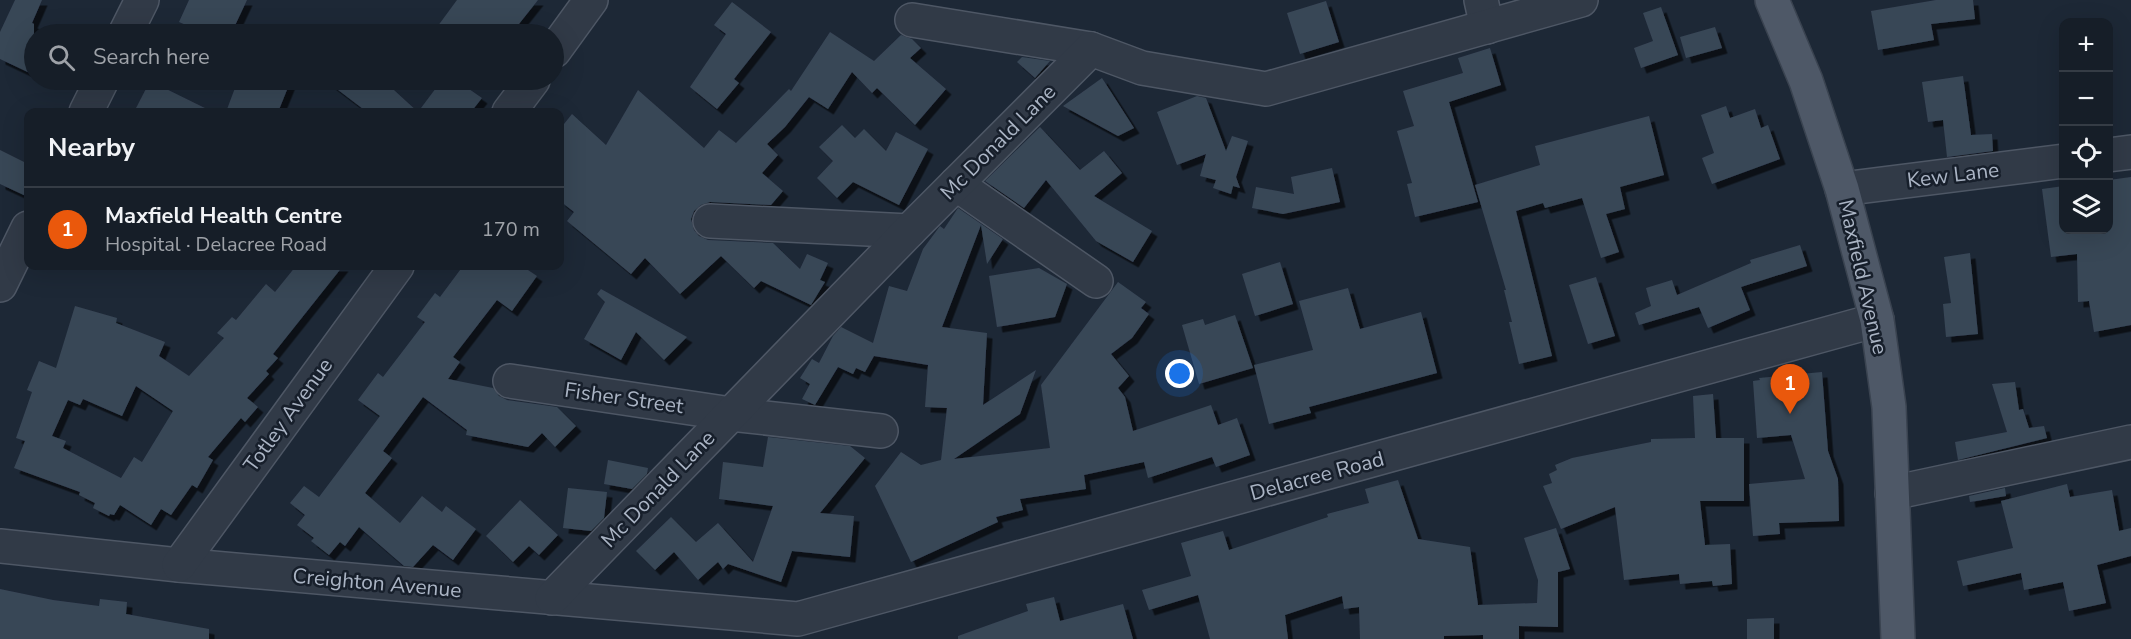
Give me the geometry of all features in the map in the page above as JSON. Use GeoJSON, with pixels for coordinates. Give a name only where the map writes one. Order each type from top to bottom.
{"type":"FeatureCollection","features":[{"type":"Feature","properties":{"kind":"main road","name":"Maxfield Avenue"},"geometry":{"type":"LineString","coordinates":[[1773,0],[1806,81],[1842,189],[1877,320],[1889,407],[1898,639]]}},
{"type":"Feature","properties":{"kind":"street"},"geometry":{"type":"LineString","coordinates":[[129,24],[142,0]]}},
{"type":"Feature","properties":{"kind":"street"},"geometry":{"type":"LineString","coordinates":[[564,37],[591,0]]}},
{"type":"Feature","properties":{"kind":"street"},"geometry":{"type":"LineString","coordinates":[[912,20],[1091,49],[1142,68],[1266,89],[1484,13],[1581,0]]}},
{"type":"Feature","properties":{"kind":"street","name":"Mc Donald Lane"},"geometry":{"type":"LineString","coordinates":[[552,598],[909,231],[1091,49]]}},
{"type":"Feature","properties":{"kind":"street"},"geometry":{"type":"LineString","coordinates":[[88,108],[97,90]]}},
{"type":"Feature","properties":{"kind":"street"},"geometry":{"type":"LineString","coordinates":[[512,108],[526,90]]}},
{"type":"Feature","properties":{"kind":"street"},"geometry":{"type":"LineString","coordinates":[[2113,154],[2131,152]]}},
{"type":"Feature","properties":{"kind":"street","name":"Kew Lane"},"geometry":{"type":"LineString","coordinates":[[1842,189],[2059,161]]}},
{"type":"Feature","properties":{"kind":"street"},"geometry":{"type":"LineString","coordinates":[[956,184],[1096,281]]}},
{"type":"Feature","properties":{"kind":"street"},"geometry":{"type":"LineString","coordinates":[[710,221],[909,231]]}},
{"type":"Feature","properties":{"kind":"street"},"geometry":{"type":"LineString","coordinates":[[0,285],[24,236]]}},
{"type":"Feature","properties":{"kind":"street","name":"Totley Avenue"},"geometry":{"type":"LineString","coordinates":[[179,565],[394,270]]}},
{"type":"Feature","properties":{"kind":"street","name":"Delacree Road"},"geometry":{"type":"LineString","coordinates":[[757,628],[798,620],[1877,320]]}},
{"type":"Feature","properties":{"kind":"street","name":"Fisher Street"},"geometry":{"type":"LineString","coordinates":[[510,381],[730,414],[881,431]]}},
{"type":"Feature","properties":{"kind":"street"},"geometry":{"type":"LineString","coordinates":[[1892,493],[2131,442]]}},
{"type":"Feature","properties":{"kind":"street","name":"Creighton Avenue"},"geometry":{"type":"LineString","coordinates":[[0,546],[179,565],[552,598],[757,628]]}},
{"type":"Feature","properties":{"kind":"building"},"geometry":{"type":"Polygon","coordinates":[[[15,0],[42,0],[32,23],[34,24],[24,24],[24,70],[0,59],[0,32],[15,0]]]}},
{"type":"Feature","properties":{"kind":"building"},"geometry":{"type":"Polygon","coordinates":[[[189,0],[247,0],[236,24],[184,24],[179,22],[189,0]]]}},
{"type":"Feature","properties":{"kind":"building"},"geometry":{"type":"Polygon","coordinates":[[[457,0],[538,0],[519,24],[439,24],[457,0]]]}},
{"type":"Feature","properties":{"kind":"building"},"geometry":{"type":"Polygon","coordinates":[[[1936,0],[1973,0],[1975,19],[1931,24],[1934,40],[1878,50],[1871,11],[1936,0]]]}},
{"type":"Feature","properties":{"kind":"building"},"geometry":{"type":"Polygon","coordinates":[[[1326,1],[1339,42],[1300,54],[1287,13],[1326,1]]]}},
{"type":"Feature","properties":{"kind":"building"},"geometry":{"type":"Polygon","coordinates":[[[732,2],[771,32],[734,79],[739,83],[717,109],[690,87],[726,34],[714,25],[732,2]]]}},
{"type":"Feature","properties":{"kind":"building"},"geometry":{"type":"Polygon","coordinates":[[[1661,7],[1678,55],[1641,68],[1634,48],[1653,41],[1643,13],[1661,7]]]}},
{"type":"Feature","properties":{"kind":"building"},"geometry":{"type":"Polygon","coordinates":[[[1715,27],[1722,48],[1686,58],[1680,37],[1715,27]]]}},
{"type":"Feature","properties":{"kind":"building"},"geometry":{"type":"Polygon","coordinates":[[[830,32],[874,61],[901,35],[912,39],[921,48],[910,58],[946,89],[915,125],[877,88],[872,93],[852,72],[828,109],[809,97],[785,127],[767,144],[778,155],[762,173],[783,191],[771,205],[710,202],[694,211],[691,219],[694,230],[699,236],[708,240],[773,243],[800,269],[807,254],[828,263],[820,280],[825,282],[811,305],[761,281],[754,288],[721,256],[680,294],[645,258],[631,274],[567,221],[574,212],[564,204],[564,124],[572,114],[606,145],[638,90],[704,148],[719,130],[736,143],[789,89],[791,91],[830,32]]]}},
{"type":"Feature","properties":{"kind":"building"},"geometry":{"type":"Polygon","coordinates":[[[1490,48],[1501,85],[1449,102],[1478,202],[1415,217],[1407,184],[1412,183],[1397,131],[1414,126],[1403,91],[1463,73],[1458,58],[1490,48]]]}},
{"type":"Feature","properties":{"kind":"building"},"geometry":{"type":"Polygon","coordinates":[[[1022,57],[1050,61],[1035,78],[1017,62],[1022,57]]]}},
{"type":"Feature","properties":{"kind":"building"},"geometry":{"type":"Polygon","coordinates":[[[1963,76],[1971,135],[1992,134],[1993,151],[1947,157],[1943,120],[1928,122],[1922,82],[1963,76]]]}},
{"type":"Feature","properties":{"kind":"building"},"geometry":{"type":"Polygon","coordinates":[[[1102,78],[1134,128],[1118,136],[1063,106],[1102,78]]]}},
{"type":"Feature","properties":{"kind":"building"},"geometry":{"type":"Polygon","coordinates":[[[145,90],[168,90],[205,108],[136,108],[145,90]]]}},
{"type":"Feature","properties":{"kind":"building"},"geometry":{"type":"Polygon","coordinates":[[[234,90],[287,90],[280,108],[228,108],[234,90]]]}},
{"type":"Feature","properties":{"kind":"building"},"geometry":{"type":"Polygon","coordinates":[[[338,90],[394,90],[414,108],[362,108],[338,90]]]}},
{"type":"Feature","properties":{"kind":"building"},"geometry":{"type":"Polygon","coordinates":[[[434,90],[470,90],[482,98],[474,108],[421,108],[434,90]]]}},
{"type":"Feature","properties":{"kind":"building"},"geometry":{"type":"Polygon","coordinates":[[[1197,96],[1206,98],[1226,151],[1232,136],[1248,141],[1236,177],[1240,188],[1233,186],[1231,194],[1213,188],[1216,180],[1200,176],[1206,154],[1177,165],[1157,112],[1197,96]]]}},
{"type":"Feature","properties":{"kind":"building"},"geometry":{"type":"Polygon","coordinates":[[[1726,106],[1730,118],[1755,109],[1761,128],[1768,125],[1780,159],[1712,184],[1702,158],[1714,153],[1701,115],[1726,106]]]}},
{"type":"Feature","properties":{"kind":"building"},"geometry":{"type":"Polygon","coordinates":[[[1649,116],[1664,175],[1620,187],[1625,209],[1606,214],[1619,252],[1601,258],[1582,198],[1545,208],[1543,203],[1516,211],[1552,356],[1519,364],[1509,322],[1512,322],[1504,290],[1506,290],[1475,185],[1540,165],[1535,146],[1649,116]]]}},
{"type":"Feature","properties":{"kind":"building"},"geometry":{"type":"Polygon","coordinates":[[[842,125],[855,138],[864,129],[886,151],[896,132],[928,149],[899,205],[853,182],[837,198],[817,178],[833,161],[819,147],[842,125]]]}},
{"type":"Feature","properties":{"kind":"building"},"geometry":{"type":"Polygon","coordinates":[[[1040,127],[1080,170],[1104,151],[1122,173],[1094,196],[1152,231],[1133,262],[1096,241],[1046,180],[1024,208],[985,181],[1040,127]]]}},
{"type":"Feature","properties":{"kind":"building"},"geometry":{"type":"Polygon","coordinates":[[[0,150],[24,162],[24,195],[0,184],[0,150]]]}},
{"type":"Feature","properties":{"kind":"building"},"geometry":{"type":"Polygon","coordinates":[[[1332,168],[1340,202],[1283,214],[1252,208],[1256,187],[1294,194],[1291,177],[1332,168]]]}},
{"type":"Feature","properties":{"kind":"building"},"geometry":{"type":"Polygon","coordinates":[[[2131,177],[2131,325],[2094,332],[2089,301],[2078,302],[2077,254],[2051,257],[2042,189],[2059,187],[2059,234],[2113,234],[2113,179],[2131,177]]]}},
{"type":"Feature","properties":{"kind":"building"},"geometry":{"type":"Polygon","coordinates":[[[958,208],[1003,239],[987,264],[981,225],[942,327],[987,333],[983,405],[1036,370],[1020,414],[954,459],[1050,448],[1041,385],[1118,282],[1146,302],[1141,308],[1149,314],[1132,338],[1111,354],[1129,376],[1118,388],[1125,397],[1133,431],[1211,405],[1218,425],[1237,418],[1250,455],[1216,467],[1212,457],[1148,478],[1144,462],[1084,475],[1086,489],[1020,499],[1023,510],[996,517],[998,522],[911,562],[875,486],[901,452],[921,465],[941,460],[947,408],[925,407],[928,365],[874,356],[865,372],[856,368],[853,374],[838,367],[815,405],[802,399],[810,384],[800,378],[812,359],[819,363],[833,336],[841,327],[873,343],[889,286],[907,291],[923,249],[940,226],[944,229],[958,208]]]}},
{"type":"Feature","properties":{"kind":"building"},"geometry":{"type":"Polygon","coordinates":[[[1800,245],[1807,266],[1741,287],[1750,310],[1708,328],[1699,307],[1639,325],[1635,313],[1651,306],[1646,288],[1672,280],[1677,295],[1751,263],[1750,260],[1800,245]]]}},
{"type":"Feature","properties":{"kind":"building"},"geometry":{"type":"Polygon","coordinates":[[[1970,253],[1978,334],[1946,337],[1943,304],[1951,303],[1944,257],[1970,253]]]}},
{"type":"Feature","properties":{"kind":"building"},"geometry":{"type":"Polygon","coordinates":[[[1280,262],[1293,304],[1255,316],[1242,274],[1280,262]]]}},
{"type":"Feature","properties":{"kind":"building"},"geometry":{"type":"Polygon","coordinates":[[[1039,268],[1067,284],[1055,317],[997,327],[989,276],[1039,268]]]}},
{"type":"Feature","properties":{"kind":"building"},"geometry":{"type":"Polygon","coordinates":[[[293,270],[340,270],[273,354],[278,358],[266,371],[269,374],[247,398],[258,407],[245,422],[241,418],[208,457],[213,460],[197,488],[192,485],[171,515],[161,509],[151,525],[120,505],[114,515],[109,516],[93,508],[95,503],[79,495],[80,492],[14,468],[25,441],[16,438],[32,392],[27,390],[39,361],[56,368],[75,306],[117,318],[116,323],[165,342],[159,356],[189,376],[224,338],[217,333],[232,317],[236,320],[266,284],[275,292],[293,270]],[[136,386],[122,416],[83,399],[80,405],[68,400],[52,436],[66,441],[63,448],[121,478],[134,457],[142,462],[173,411],[136,386]]]}},
{"type":"Feature","properties":{"kind":"building"},"geometry":{"type":"Polygon","coordinates":[[[460,270],[528,270],[537,276],[512,311],[497,300],[453,357],[460,362],[448,379],[493,388],[499,396],[507,400],[557,407],[576,426],[555,447],[542,433],[528,447],[466,435],[467,430],[423,397],[383,451],[392,458],[365,493],[400,523],[422,496],[442,512],[446,506],[476,529],[453,560],[433,545],[413,567],[404,566],[359,527],[345,546],[340,542],[329,555],[311,541],[314,538],[297,525],[305,515],[290,503],[304,486],[319,497],[380,416],[358,400],[378,373],[383,377],[425,322],[417,317],[435,293],[440,297],[460,270]]]}},
{"type":"Feature","properties":{"kind":"building"},"geometry":{"type":"Polygon","coordinates":[[[1596,277],[1615,336],[1588,344],[1569,285],[1596,277]]]}},
{"type":"Feature","properties":{"kind":"building"},"geometry":{"type":"Polygon","coordinates":[[[1348,288],[1360,329],[1421,312],[1437,373],[1309,407],[1311,413],[1269,424],[1254,365],[1313,350],[1299,301],[1348,288]]]}},
{"type":"Feature","properties":{"kind":"building"},"geometry":{"type":"Polygon","coordinates":[[[601,289],[687,337],[664,360],[636,332],[621,360],[584,339],[605,302],[597,294],[601,289]]]}},
{"type":"Feature","properties":{"kind":"building"},"geometry":{"type":"Polygon","coordinates":[[[1235,315],[1253,368],[1199,384],[1182,325],[1203,319],[1205,325],[1235,315]]]}},
{"type":"Feature","properties":{"kind":"building"},"geometry":{"type":"Polygon","coordinates":[[[1822,372],[1828,451],[1838,479],[1839,521],[1779,523],[1780,534],[1753,536],[1749,484],[1805,479],[1791,435],[1757,438],[1753,381],[1760,380],[1759,378],[1822,372]]]}},
{"type":"Feature","properties":{"kind":"building"},"geometry":{"type":"Polygon","coordinates":[[[2015,382],[2019,410],[2023,409],[2029,428],[2044,426],[2047,438],[1958,460],[1955,442],[2007,432],[1992,384],[2015,382]]]}},
{"type":"Feature","properties":{"kind":"building"},"geometry":{"type":"Polygon","coordinates":[[[1713,394],[1716,438],[1744,438],[1744,501],[1700,501],[1705,545],[1730,544],[1732,584],[1713,586],[1712,581],[1680,584],[1679,574],[1624,580],[1615,507],[1561,529],[1543,486],[1552,483],[1549,474],[1557,470],[1555,465],[1572,458],[1651,442],[1651,439],[1695,438],[1693,396],[1713,394]]]}},
{"type":"Feature","properties":{"kind":"building"},"geometry":{"type":"Polygon","coordinates":[[[768,437],[850,446],[865,458],[820,513],[854,516],[850,557],[792,551],[781,582],[728,564],[723,569],[718,562],[698,580],[674,552],[655,570],[636,551],[671,517],[696,542],[718,523],[753,562],[773,506],[719,499],[723,462],[763,467],[768,437]]]}},
{"type":"Feature","properties":{"kind":"building"},"geometry":{"type":"Polygon","coordinates":[[[608,460],[648,468],[647,474],[632,489],[604,484],[608,460]]]}},
{"type":"Feature","properties":{"kind":"building"},"geometry":{"type":"Polygon","coordinates":[[[1398,480],[1418,539],[1470,547],[1478,605],[1537,603],[1538,580],[1524,538],[1556,528],[1570,569],[1558,572],[1558,627],[1519,626],[1519,639],[1483,639],[1483,635],[1444,636],[1444,639],[1360,639],[1359,607],[1344,609],[1342,596],[1285,615],[1288,639],[1210,639],[1198,595],[1149,610],[1142,590],[1191,576],[1181,543],[1223,531],[1229,550],[1328,517],[1327,514],[1369,503],[1365,489],[1398,480]]]}},
{"type":"Feature","properties":{"kind":"building"},"geometry":{"type":"Polygon","coordinates":[[[2067,484],[2070,497],[2112,490],[2119,531],[2131,528],[2131,556],[2097,565],[2106,603],[2069,611],[2063,582],[2024,590],[2021,573],[1963,586],[1957,561],[2013,548],[2001,501],[2067,484]]]}},
{"type":"Feature","properties":{"kind":"building"},"geometry":{"type":"Polygon","coordinates":[[[568,488],[607,492],[604,518],[591,531],[563,528],[568,488]]]}},
{"type":"Feature","properties":{"kind":"building"},"geometry":{"type":"Polygon","coordinates":[[[2005,488],[2006,496],[1970,502],[1969,496],[2005,488]]]}},
{"type":"Feature","properties":{"kind":"building"},"geometry":{"type":"Polygon","coordinates":[[[520,500],[558,535],[539,555],[529,546],[513,562],[486,536],[520,500]]]}},
{"type":"Feature","properties":{"kind":"building"},"geometry":{"type":"Polygon","coordinates":[[[0,589],[53,600],[99,606],[100,599],[127,602],[126,614],[209,629],[209,639],[0,639],[0,589]]]}},
{"type":"Feature","properties":{"kind":"building"},"geometry":{"type":"Polygon","coordinates":[[[1054,597],[1060,621],[1123,604],[1133,639],[958,639],[958,636],[1028,611],[1026,604],[1054,597]]]}},
{"type":"Feature","properties":{"kind":"building"},"geometry":{"type":"Polygon","coordinates":[[[1774,618],[1774,639],[1747,639],[1747,619],[1774,618]]]}},
{"type":"Feature","properties":{"kind":"place","name":"Maxfield Health Centre"},"geometry":{"type":"Point","coordinates":[1790,414]}}]}
